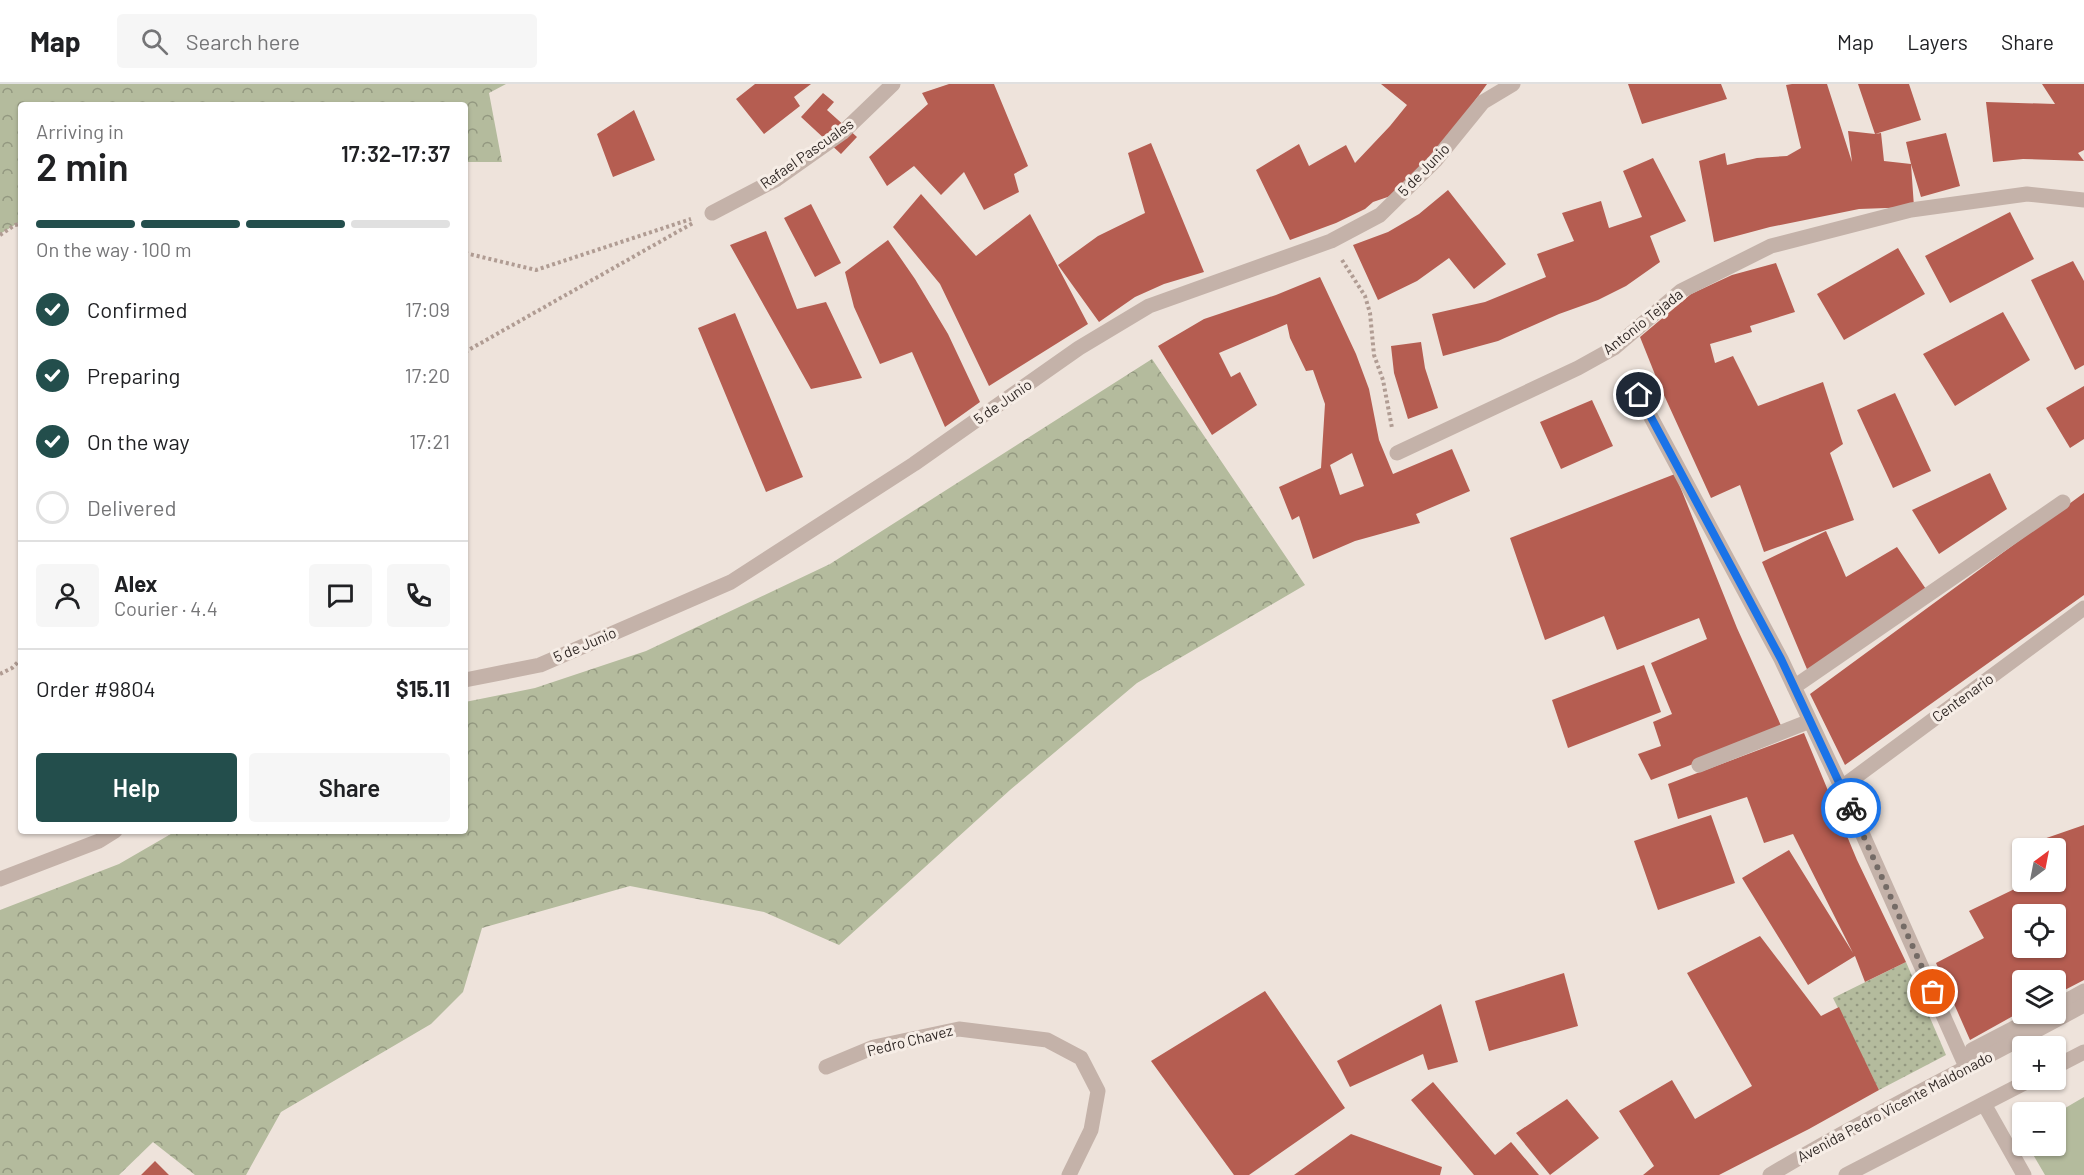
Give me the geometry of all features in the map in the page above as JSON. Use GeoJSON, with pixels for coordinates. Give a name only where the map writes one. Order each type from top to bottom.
{"type":"FeatureCollection","features":[{"type":"Feature","properties":{"kind":"street","name":"Rafael Pascuales"},"geometry":{"type":"LineString","coordinates":[[712,213],[777,179],[796,166],[842,133],[893,84]]}},
{"type":"Feature","properties":{"kind":"street","name":"5 de Junio"},"geometry":{"type":"LineString","coordinates":[[468,679],[540,665],[731,582],[914,464],[1079,348],[1149,306],[1331,241],[1380,215],[1435,161],[1483,102],[1513,84]]}},
{"type":"Feature","properties":{"kind":"street","name":"Antonio Tejada"},"geometry":{"type":"LineString","coordinates":[[1397,453],[1578,368],[1614,348],[1681,291],[1771,246],[1911,210],[2027,194],[2084,200]]}},
{"type":"Feature","properties":{"kind":"street"},"geometry":{"type":"LineString","coordinates":[[1639,395],[1781,659],[1842,787],[1967,1068]]}},
{"type":"Feature","properties":{"kind":"street"},"geometry":{"type":"LineString","coordinates":[[1794,687],[2063,502]]}},
{"type":"Feature","properties":{"kind":"street","name":"Centenario"},"geometry":{"type":"LineString","coordinates":[[1842,787],[2084,608]]}},
{"type":"Feature","properties":{"kind":"street"},"geometry":{"type":"LineString","coordinates":[[1700,765],[1810,721]]}},
{"type":"Feature","properties":{"kind":"street"},"geometry":{"type":"LineString","coordinates":[[0,879],[99,841],[110,834]]}},
{"type":"Feature","properties":{"kind":"street"},"geometry":{"type":"LineString","coordinates":[[2066,1001],[2084,992]]}},
{"type":"Feature","properties":{"kind":"street","name":"Avenida Pedro Vicente Maldonado"},"geometry":{"type":"LineString","coordinates":[[1770,1175],[1832,1138],[2084,1005]]}},
{"type":"Feature","properties":{"kind":"street"},"geometry":{"type":"LineString","coordinates":[[1972,1050],[2022,1024]]}},
{"type":"Feature","properties":{"kind":"street","name":"Pedro Chavez"},"geometry":{"type":"LineString","coordinates":[[826,1067],[874,1047],[959,1029],[1047,1040],[1081,1058],[1098,1091],[1091,1130],[1069,1175]]}},
{"type":"Feature","properties":{"kind":"street"},"geometry":{"type":"LineString","coordinates":[[2066,1061],[2084,1052]]}},
{"type":"Feature","properties":{"kind":"street"},"geometry":{"type":"LineString","coordinates":[[1846,1175],[2012,1089]]}},
{"type":"Feature","properties":{"kind":"street"},"geometry":{"type":"LineString","coordinates":[[1984,1104],[2024,1175]]}},
{"type":"Feature","properties":{"kind":"path"},"geometry":{"type":"LineString","coordinates":[[468,254],[536,270],[712,213]]}},
{"type":"Feature","properties":{"kind":"path"},"geometry":{"type":"LineString","coordinates":[[468,350],[712,213]]}},
{"type":"Feature","properties":{"kind":"path"},"geometry":{"type":"LineString","coordinates":[[0,235],[18,225]]}},
{"type":"Feature","properties":{"kind":"path"},"geometry":{"type":"LineString","coordinates":[[1331,241],[1365,296],[1370,313],[1374,355],[1383,380],[1397,453]]}},
{"type":"Feature","properties":{"kind":"path"},"geometry":{"type":"LineString","coordinates":[[0,674],[18,662]]}},
{"type":"Feature","properties":{"kind":"green space"},"geometry":{"type":"Polygon","coordinates":[[[0,84],[506,84],[489,93],[502,162],[468,162],[468,102],[18,102],[18,223],[0,234],[0,84]]]}},
{"type":"Feature","properties":{"kind":"green space"},"geometry":{"type":"Polygon","coordinates":[[[1152,359],[1305,585],[1137,683],[1010,790],[839,945],[764,912],[630,886],[482,928],[463,992],[431,1024],[281,1112],[246,1175],[195,1175],[153,1142],[119,1175],[0,1175],[0,910],[119,864],[171,834],[468,834],[468,701],[535,688],[646,651],[830,564],[1152,359]]]}},
{"type":"Feature","properties":{"kind":"green space"},"geometry":{"type":"Polygon","coordinates":[[[1906,962],[1946,1055],[1879,1090],[1833,998],[1906,962]]]}},
{"type":"Feature","properties":{"kind":"green space"},"geometry":{"type":"Polygon","coordinates":[[[2084,1097],[2084,1175],[2045,1175],[2034,1156],[2066,1156],[2066,1108],[2084,1097]]]}},
{"type":"Feature","properties":{"kind":"building"},"geometry":{"type":"Polygon","coordinates":[[[755,84],[811,84],[794,97],[800,106],[764,134],[736,99],[755,84]]]}},
{"type":"Feature","properties":{"kind":"building"},"geometry":{"type":"Polygon","coordinates":[[[949,84],[994,84],[1028,166],[1014,174],[1019,192],[984,210],[964,172],[941,195],[914,166],[887,186],[869,157],[928,104],[922,93],[949,84]]]}},
{"type":"Feature","properties":{"kind":"building"},"geometry":{"type":"Polygon","coordinates":[[[1381,84],[1487,84],[1411,189],[1373,202],[1365,209],[1336,223],[1290,240],[1256,170],[1299,144],[1309,166],[1346,145],[1355,163],[1407,105],[1381,84]]]}},
{"type":"Feature","properties":{"kind":"building"},"geometry":{"type":"Polygon","coordinates":[[[1628,84],[1721,84],[1727,99],[1642,124],[1628,84]]]}},
{"type":"Feature","properties":{"kind":"building"},"geometry":{"type":"Polygon","coordinates":[[[1827,84],[1852,162],[1848,131],[1881,133],[1884,161],[1911,164],[1914,207],[1859,209],[1770,227],[1714,242],[1699,161],[1725,153],[1727,165],[1757,158],[1787,156],[1801,148],[1786,85],[1827,84]]]}},
{"type":"Feature","properties":{"kind":"building"},"geometry":{"type":"Polygon","coordinates":[[[1858,84],[1909,84],[1921,120],[1875,134],[1858,84]]]}},
{"type":"Feature","properties":{"kind":"building"},"geometry":{"type":"Polygon","coordinates":[[[2042,84],[2084,84],[2084,150],[2078,153],[2084,161],[2023,159],[1993,162],[1986,102],[2055,104],[2042,84]]]}},
{"type":"Feature","properties":{"kind":"building"},"geometry":{"type":"Polygon","coordinates":[[[823,93],[834,102],[827,110],[857,137],[841,154],[801,117],[823,93]]]}},
{"type":"Feature","properties":{"kind":"building"},"geometry":{"type":"Polygon","coordinates":[[[634,110],[655,160],[613,177],[597,134],[634,110]]]}},
{"type":"Feature","properties":{"kind":"building"},"geometry":{"type":"Polygon","coordinates":[[[1946,133],[1960,186],[1921,197],[1906,142],[1946,133]]]}},
{"type":"Feature","properties":{"kind":"building"},"geometry":{"type":"Polygon","coordinates":[[[1151,143],[1204,272],[1164,284],[1135,297],[1099,322],[1058,265],[1098,236],[1145,213],[1128,153],[1151,143]]]}},
{"type":"Feature","properties":{"kind":"building"},"geometry":{"type":"Polygon","coordinates":[[[1653,158],[1686,221],[1650,236],[1660,262],[1626,286],[1598,300],[1559,314],[1498,341],[1443,356],[1432,314],[1485,302],[1546,277],[1537,254],[1574,241],[1562,213],[1601,201],[1609,228],[1642,217],[1623,171],[1653,158]]]}},
{"type":"Feature","properties":{"kind":"building"},"geometry":{"type":"Polygon","coordinates":[[[1448,190],[1506,264],[1474,289],[1449,258],[1417,281],[1378,300],[1353,245],[1388,232],[1419,214],[1448,190]]]}},
{"type":"Feature","properties":{"kind":"building"},"geometry":{"type":"Polygon","coordinates":[[[921,194],[976,256],[1030,214],[1088,324],[989,386],[940,284],[893,227],[921,194]]]}},
{"type":"Feature","properties":{"kind":"building"},"geometry":{"type":"Polygon","coordinates":[[[811,204],[841,263],[815,277],[784,218],[811,204]]]}},
{"type":"Feature","properties":{"kind":"building"},"geometry":{"type":"Polygon","coordinates":[[[2010,212],[2034,259],[1950,303],[1925,256],[2010,212]]]}},
{"type":"Feature","properties":{"kind":"building"},"geometry":{"type":"Polygon","coordinates":[[[766,231],[797,309],[826,302],[862,378],[811,389],[730,245],[766,231]]]}},
{"type":"Feature","properties":{"kind":"building"},"geometry":{"type":"Polygon","coordinates":[[[888,240],[948,334],[980,402],[945,427],[912,352],[880,364],[854,307],[845,272],[888,240]]]}},
{"type":"Feature","properties":{"kind":"building"},"geometry":{"type":"Polygon","coordinates":[[[1898,248],[1925,294],[1844,340],[1817,294],[1898,248]]]}},
{"type":"Feature","properties":{"kind":"building"},"geometry":{"type":"Polygon","coordinates":[[[2073,261],[2084,281],[2084,365],[2075,370],[2031,280],[2073,261]]]}},
{"type":"Feature","properties":{"kind":"building"},"geometry":{"type":"Polygon","coordinates":[[[1776,263],[1795,312],[1750,326],[1752,332],[1710,344],[1715,363],[1733,356],[1758,406],[1823,382],[1843,444],[1830,453],[1854,520],[1764,552],[1740,485],[1711,498],[1640,337],[1691,294],[1732,275],[1776,263]]]}},
{"type":"Feature","properties":{"kind":"building"},"geometry":{"type":"Polygon","coordinates":[[[1320,277],[1356,354],[1369,389],[1379,440],[1393,474],[1452,449],[1470,491],[1416,514],[1420,523],[1355,541],[1313,559],[1299,516],[1292,520],[1279,487],[1321,468],[1325,404],[1313,370],[1306,371],[1290,338],[1287,324],[1219,353],[1231,377],[1240,372],[1257,405],[1212,435],[1158,346],[1204,319],[1276,295],[1320,277]],[[1352,453],[1330,465],[1340,495],[1364,486],[1352,453]]]}},
{"type":"Feature","properties":{"kind":"building"},"geometry":{"type":"Polygon","coordinates":[[[2003,312],[2030,360],[1955,406],[1923,354],[2003,312]]]}},
{"type":"Feature","properties":{"kind":"building"},"geometry":{"type":"Polygon","coordinates":[[[735,313],[803,477],[766,492],[698,328],[735,313]]]}},
{"type":"Feature","properties":{"kind":"building"},"geometry":{"type":"Polygon","coordinates":[[[1421,342],[1425,368],[1438,408],[1408,419],[1394,373],[1391,346],[1421,342]]]}},
{"type":"Feature","properties":{"kind":"building"},"geometry":{"type":"Polygon","coordinates":[[[2084,386],[2084,439],[2070,448],[2046,408],[2084,386]]]}},
{"type":"Feature","properties":{"kind":"building"},"geometry":{"type":"Polygon","coordinates":[[[1895,393],[1931,471],[1893,488],[1857,410],[1895,393]]]}},
{"type":"Feature","properties":{"kind":"building"},"geometry":{"type":"Polygon","coordinates":[[[1592,400],[1613,446],[1561,469],[1540,422],[1592,400]]]}},
{"type":"Feature","properties":{"kind":"building"},"geometry":{"type":"Polygon","coordinates":[[[1990,473],[2007,509],[1939,554],[1912,510],[1990,473]]]}},
{"type":"Feature","properties":{"kind":"building"},"geometry":{"type":"Polygon","coordinates":[[[1675,474],[1737,628],[1783,730],[1651,780],[1638,754],[1661,746],[1653,722],[1672,714],[1651,663],[1707,639],[1699,618],[1617,650],[1604,616],[1545,640],[1510,538],[1675,474]]]}},
{"type":"Feature","properties":{"kind":"building"},"geometry":{"type":"Polygon","coordinates":[[[2084,493],[2084,595],[1845,765],[1810,694],[2084,493]]]}},
{"type":"Feature","properties":{"kind":"building"},"geometry":{"type":"Polygon","coordinates":[[[1826,531],[1846,577],[1897,547],[1928,592],[1809,674],[1762,562],[1826,531]]]}},
{"type":"Feature","properties":{"kind":"building"},"geometry":{"type":"Polygon","coordinates":[[[1644,665],[1661,712],[1568,748],[1552,700],[1644,665]]]}},
{"type":"Feature","properties":{"kind":"building"},"geometry":{"type":"Polygon","coordinates":[[[1804,733],[1857,860],[1906,962],[1865,982],[1855,956],[1808,985],[1742,878],[1789,850],[1853,953],[1793,834],[1764,843],[1747,797],[1678,819],[1668,784],[1804,733]]]}},
{"type":"Feature","properties":{"kind":"building"},"geometry":{"type":"Polygon","coordinates":[[[1711,815],[1735,883],[1658,910],[1634,841],[1711,815]]]}},
{"type":"Feature","properties":{"kind":"building"},"geometry":{"type":"Polygon","coordinates":[[[2084,825],[2084,980],[2066,989],[2066,970],[2012,970],[2012,1017],[1970,1040],[1936,963],[1984,938],[1969,911],[2012,890],[2066,892],[2066,838],[2047,838],[2084,825]]]}},
{"type":"Feature","properties":{"kind":"building"},"geometry":{"type":"Polygon","coordinates":[[[1760,936],[1821,1016],[1839,1007],[1879,1090],[1719,1175],[1643,1175],[1654,1166],[1619,1111],[1672,1080],[1695,1119],[1752,1086],[1687,973],[1760,936]]]}},
{"type":"Feature","properties":{"kind":"building"},"geometry":{"type":"Polygon","coordinates":[[[1564,973],[1578,1026],[1489,1051],[1475,1001],[1564,973]]]}},
{"type":"Feature","properties":{"kind":"building"},"geometry":{"type":"Polygon","coordinates":[[[1265,991],[1345,1108],[1249,1175],[1234,1175],[1151,1061],[1265,991]]]}},
{"type":"Feature","properties":{"kind":"building"},"geometry":{"type":"Polygon","coordinates":[[[1441,1004],[1458,1062],[1428,1070],[1423,1054],[1350,1087],[1337,1061],[1441,1004]]]}},
{"type":"Feature","properties":{"kind":"building"},"geometry":{"type":"Polygon","coordinates":[[[1433,1082],[1495,1155],[1511,1142],[1539,1175],[1474,1175],[1411,1100],[1433,1082]]]}},
{"type":"Feature","properties":{"kind":"building"},"geometry":{"type":"Polygon","coordinates":[[[1567,1099],[1599,1138],[1550,1175],[1516,1133],[1567,1099]]]}},
{"type":"Feature","properties":{"kind":"building"},"geometry":{"type":"Polygon","coordinates":[[[1351,1134],[1442,1167],[1440,1175],[1294,1175],[1351,1134]]]}},
{"type":"Feature","properties":{"kind":"building"},"geometry":{"type":"Polygon","coordinates":[[[155,1161],[169,1175],[141,1175],[155,1161]]]}},
{"type":"Feature","properties":{"kind":"way so far"},"geometry":{"type":"LineString","coordinates":[[1851,808],[1933,992]]}},
{"type":"Feature","properties":{"kind":"route"},"geometry":{"type":"LineString","coordinates":[[1639,395],[1781,659],[1851,808]]}}]}
